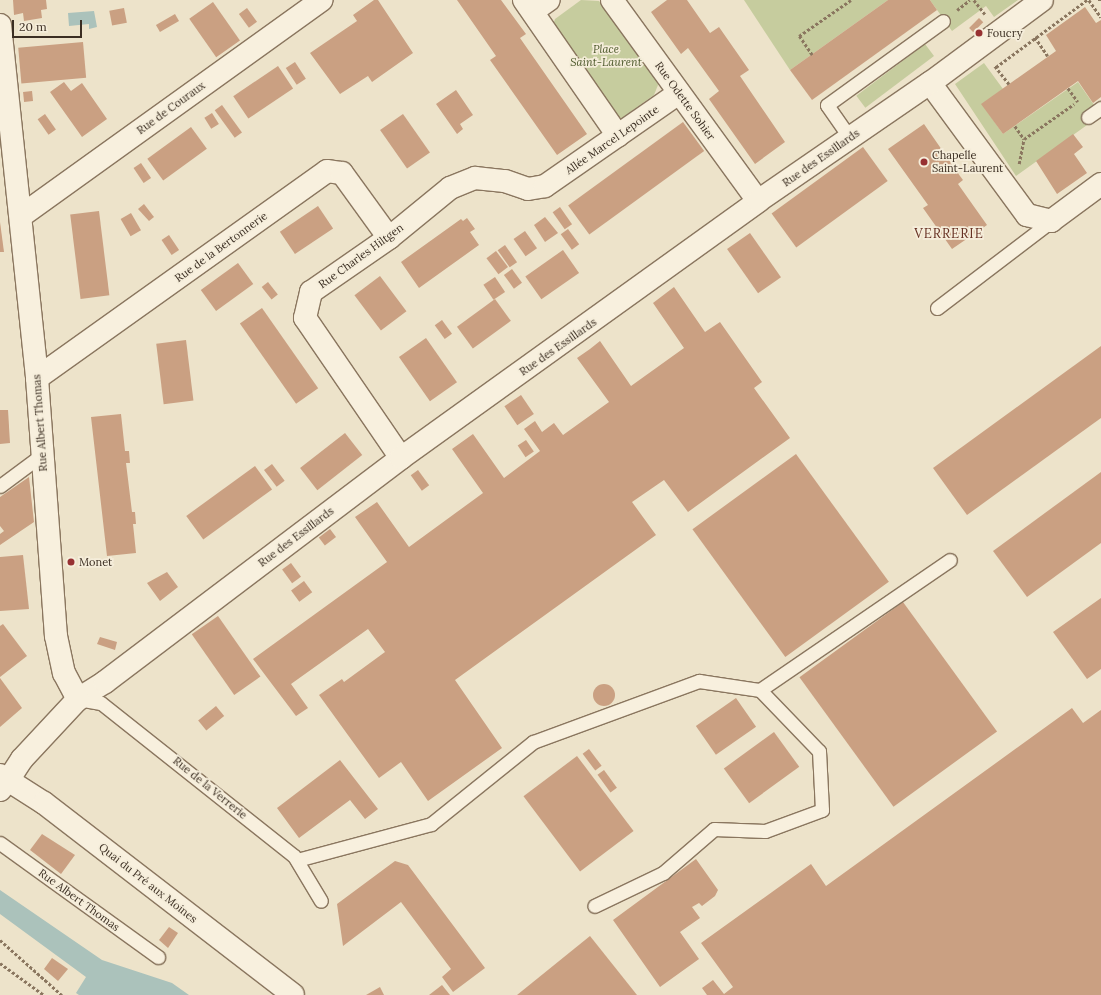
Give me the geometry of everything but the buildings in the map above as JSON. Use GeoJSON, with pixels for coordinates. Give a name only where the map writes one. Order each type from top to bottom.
{"type":"FeatureCollection","features":[{"type":"Feature","properties":{"kind":"street","name":"Rue de Couraux"},"geometry":{"type":"LineString","coordinates":[[21,216],[322,0]]}},
{"type":"Feature","properties":{"kind":"street","name":"Rue Odette Sohier"},"geometry":{"type":"LineString","coordinates":[[612,0],[758,201]]}},
{"type":"Feature","properties":{"kind":"street","name":"Rue des Essillards"},"geometry":{"type":"LineString","coordinates":[[78,699],[111,677],[401,458],[758,201],[930,83],[1042,0]]}},
{"type":"Feature","properties":{"kind":"street"},"geometry":{"type":"LineString","coordinates":[[536,4],[618,136]]}},
{"type":"Feature","properties":{"kind":"street","name":"Rue Albert Thomas"},"geometry":{"type":"LineString","coordinates":[[0,25],[37,378],[56,636],[64,673],[78,699]]}},
{"type":"Feature","properties":{"kind":"street"},"geometry":{"type":"LineString","coordinates":[[930,83],[1027,215],[1051,221],[1101,184]]}},
{"type":"Feature","properties":{"kind":"street","name":"Allée Marcel Lepointe"},"geometry":{"type":"LineString","coordinates":[[545,186],[679,93]]}},
{"type":"Feature","properties":{"kind":"street","name":"Rue de la Bertonnerie"},"geometry":{"type":"LineString","coordinates":[[37,378],[327,171],[342,173],[389,238]]}},
{"type":"Feature","properties":{"kind":"street","name":"Rue Charles Hiltgen"},"geometry":{"type":"LineString","coordinates":[[401,458],[305,318],[311,292],[389,238],[450,188],[475,178],[504,181],[528,189],[545,186]]}},
{"type":"Feature","properties":{"kind":"street"},"geometry":{"type":"LineString","coordinates":[[3,781],[78,699]]}},
{"type":"Feature","properties":{"kind":"street","name":"Quai du Pré aux Moines"},"geometry":{"type":"LineString","coordinates":[[3,781],[293,995]]}},
{"type":"Feature","properties":{"kind":"lane"},"geometry":{"type":"LineString","coordinates":[[850,138],[827,105],[943,21]]}},
{"type":"Feature","properties":{"kind":"lane"},"geometry":{"type":"LineString","coordinates":[[1088,117],[1101,108]]}},
{"type":"Feature","properties":{"kind":"lane"},"geometry":{"type":"LineString","coordinates":[[937,308],[1051,221]]}},
{"type":"Feature","properties":{"kind":"lane"},"geometry":{"type":"LineString","coordinates":[[0,486],[42,454]]}},
{"type":"Feature","properties":{"kind":"lane"},"geometry":{"type":"LineString","coordinates":[[760,690],[950,560]]}},
{"type":"Feature","properties":{"kind":"lane"},"geometry":{"type":"LineString","coordinates":[[297,860],[431,824],[533,742],[699,681],[760,690],[818,751],[822,810],[765,831],[714,829],[663,873],[594,906]]}},
{"type":"Feature","properties":{"kind":"lane","name":"Rue de la Verrerie"},"geometry":{"type":"LineString","coordinates":[[78,699],[101,703],[297,860],[321,902]]}},
{"type":"Feature","properties":{"kind":"lane","name":"Rue Albert Thomas"},"geometry":{"type":"LineString","coordinates":[[0,843],[158,957]]}},
{"type":"Feature","properties":{"kind":"path"},"geometry":{"type":"LineString","coordinates":[[812,55],[799,36],[851,0]]}},
{"type":"Feature","properties":{"kind":"path"},"geometry":{"type":"LineString","coordinates":[[996,67],[1088,0],[1101,17]]}},
{"type":"Feature","properties":{"kind":"path"},"geometry":{"type":"LineString","coordinates":[[1013,197],[1024,139],[1077,102]]}},
{"type":"Feature","properties":{"kind":"path"},"geometry":{"type":"LineString","coordinates":[[1015,126],[1024,139]]}},
{"type":"Feature","properties":{"kind":"path"},"geometry":{"type":"LineString","coordinates":[[0,940],[62,995]]}},
{"type":"Feature","properties":{"kind":"path"},"geometry":{"type":"LineString","coordinates":[[0,963],[44,995]]}},
{"type":"Feature","properties":{"kind":"green space","name":"Place Saint-Laurent"},"geometry":{"type":"Polygon","coordinates":[[[581,0],[599,1],[656,80],[658,85],[654,95],[622,118],[617,117],[553,25],[555,19],[581,0]]]}},
{"type":"Feature","properties":{"kind":"green space"},"geometry":{"type":"Polygon","coordinates":[[[744,0],[888,0],[790,70],[744,0]]]}},
{"type":"Feature","properties":{"kind":"green space"},"geometry":{"type":"Polygon","coordinates":[[[930,0],[1018,0],[994,17],[986,6],[952,31],[930,0]]]}},
{"type":"Feature","properties":{"kind":"green space"},"geometry":{"type":"Polygon","coordinates":[[[925,44],[934,56],[865,108],[856,96],[925,44]]]}},
{"type":"Feature","properties":{"kind":"green space"},"geometry":{"type":"Polygon","coordinates":[[[984,63],[1003,89],[982,104],[1003,134],[1078,82],[1101,115],[1016,176],[955,84],[984,63]]]}},
{"type":"Feature","properties":{"kind":"water"},"geometry":{"type":"Polygon","coordinates":[[[94,11],[97,27],[89,29],[89,24],[69,26],[68,13],[94,11]]]}},
{"type":"Feature","properties":{"kind":"water"},"geometry":{"type":"Polygon","coordinates":[[[0,890],[102,960],[172,983],[189,995],[79,995],[76,993],[86,977],[0,914],[0,890]]]}},
{"type":"Feature","properties":{"kind":"place","name":"Foucry"},"geometry":{"type":"Point","coordinates":[979,33]}},
{"type":"Feature","properties":{"kind":"place","name":"Chapelle Saint-Laurent"},"geometry":{"type":"Point","coordinates":[924,162]}},
{"type":"Feature","properties":{"kind":"place","name":"Monet"},"geometry":{"type":"Point","coordinates":[71,562]}},
{"type":"Feature","properties":{"kind":"district","name":"VERRERIE"},"geometry":{"type":"Point","coordinates":[949,234]}}]}
